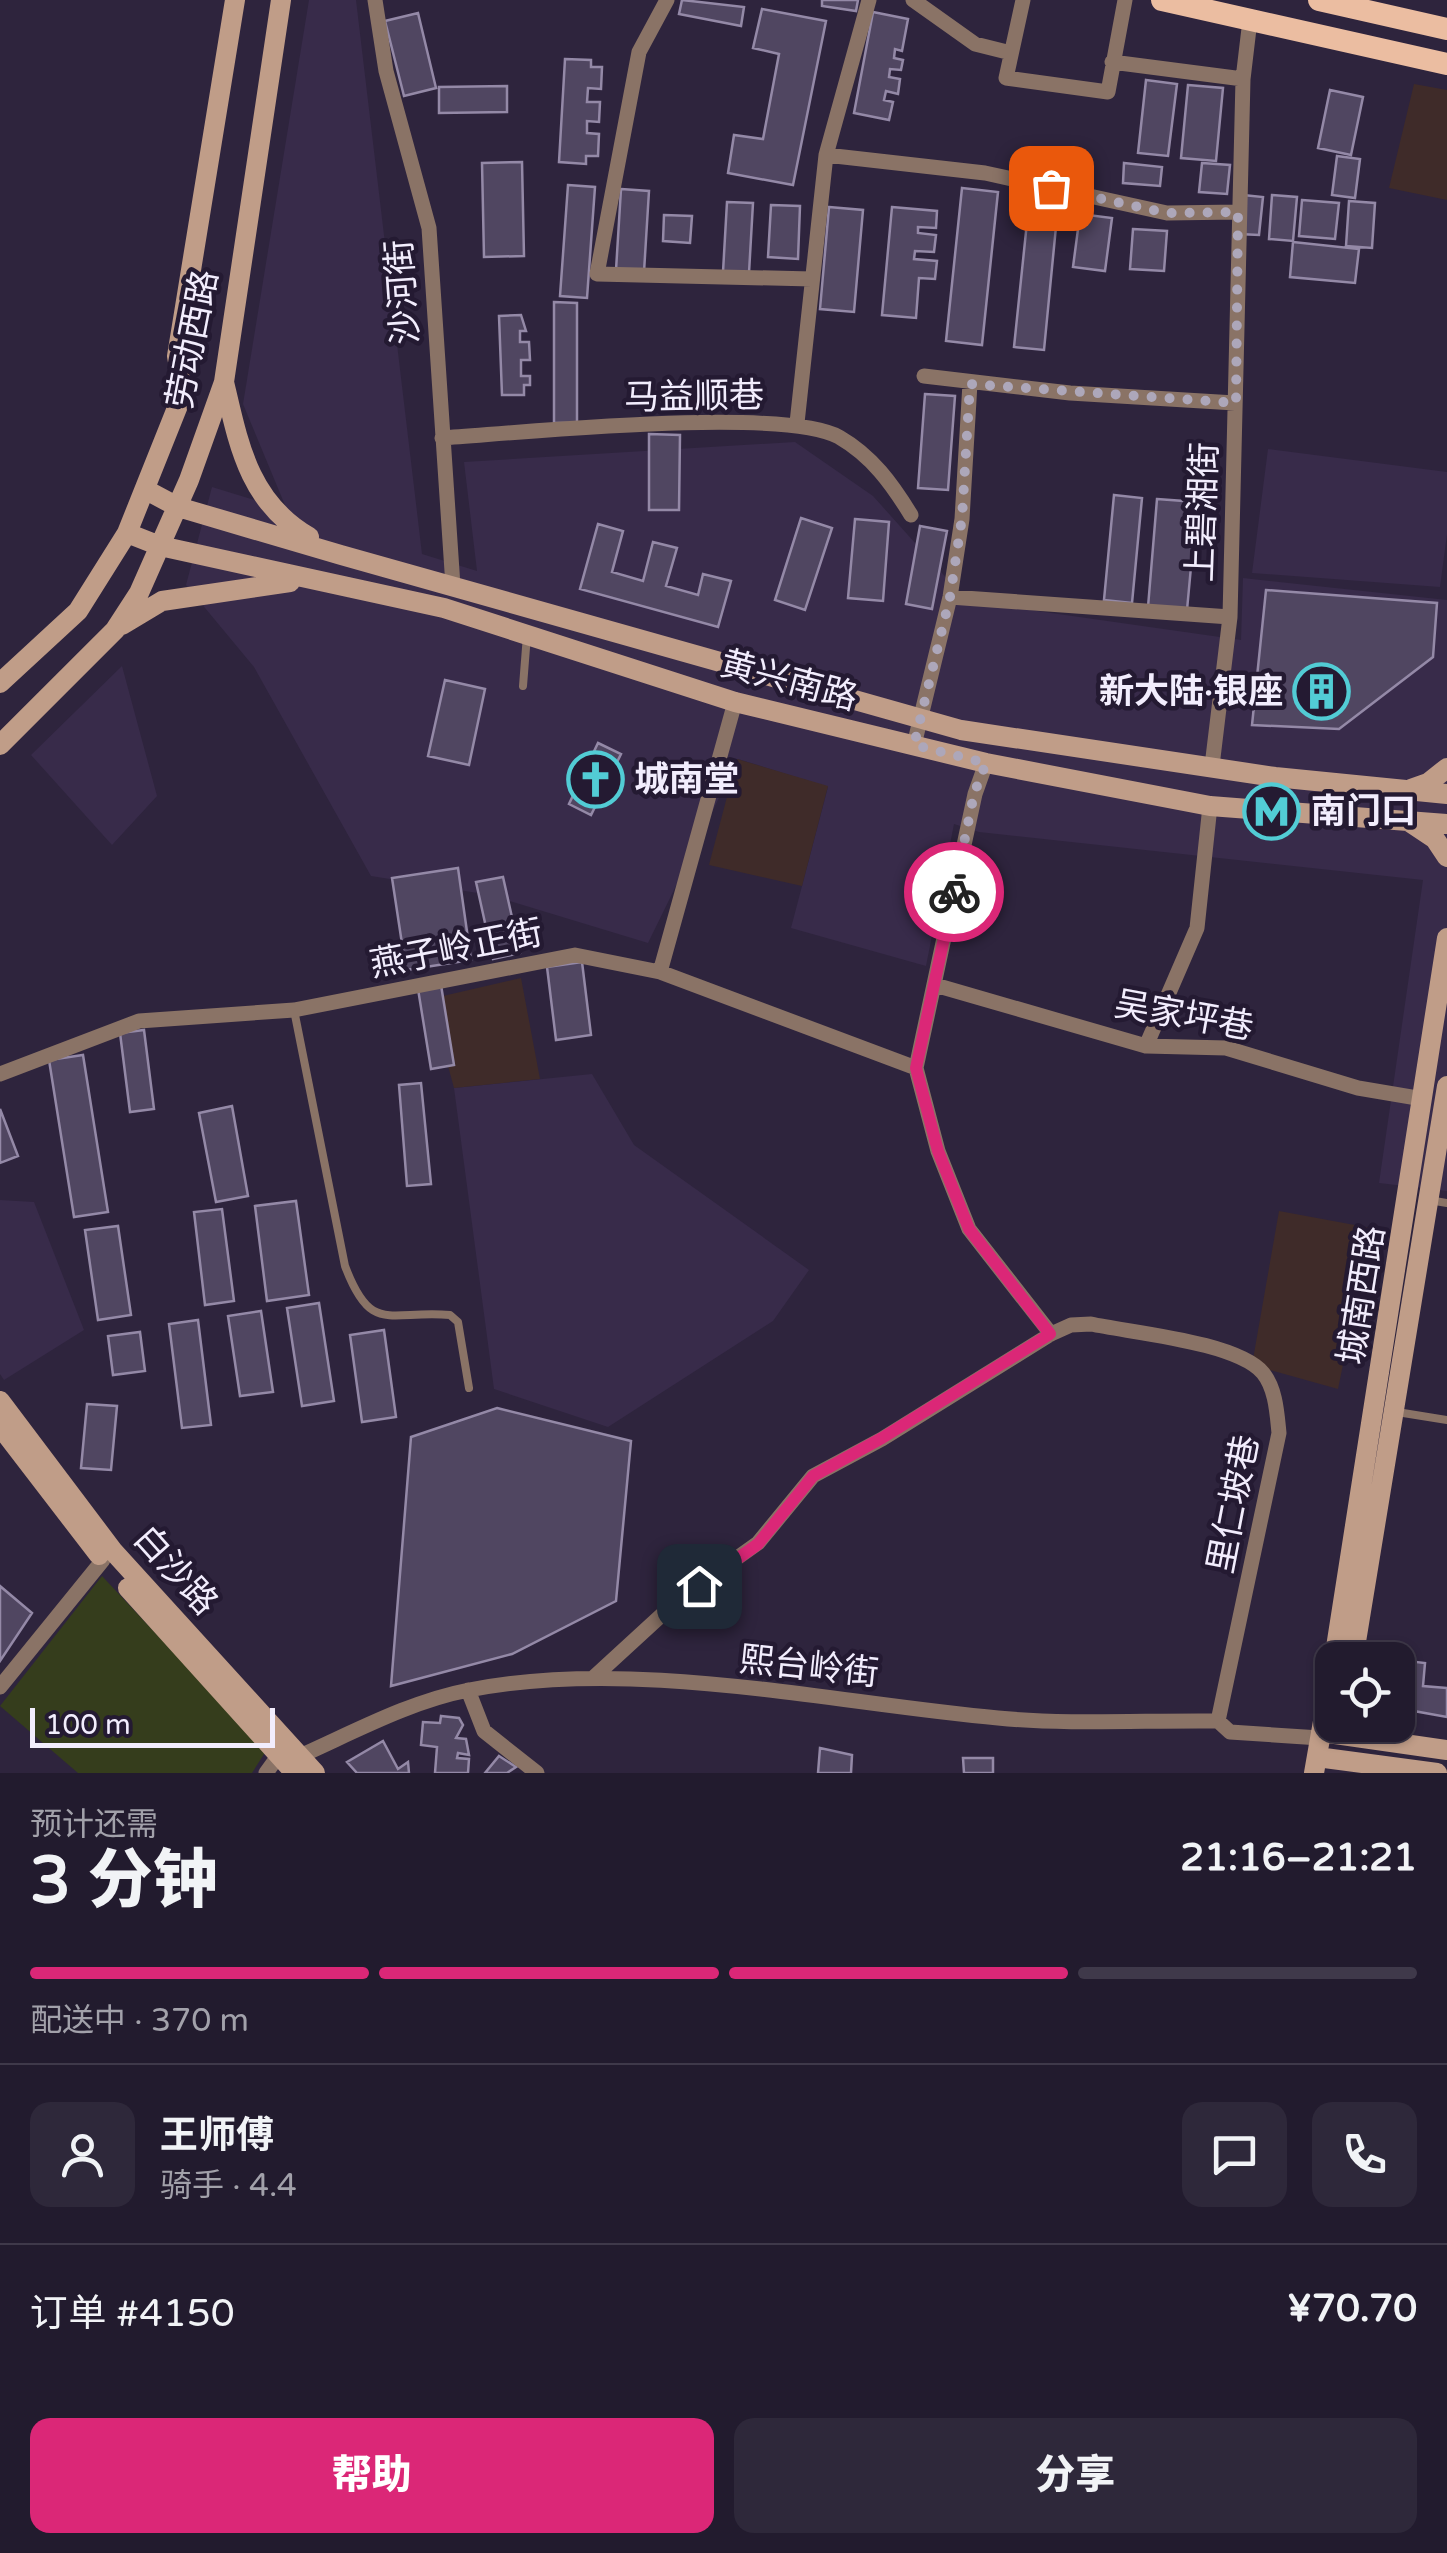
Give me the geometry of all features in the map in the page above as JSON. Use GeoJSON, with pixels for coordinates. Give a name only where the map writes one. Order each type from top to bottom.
{"type":"FeatureCollection","features":[{"type":"Feature","properties":{"kind":"main road","name":"劳动西路"},"geometry":{"type":"LineString","coordinates":[[0,684],[78,610],[127,533],[148,491],[182,392],[177,356],[236,0]]}},
{"type":"Feature","properties":{"kind":"main road","name":"劳动西路"},"geometry":{"type":"LineString","coordinates":[[0,744],[115,630],[178,506],[224,382],[281,0]]}},
{"type":"Feature","properties":{"kind":"main road"},"geometry":{"type":"LineString","coordinates":[[1162,0],[1447,64]]}},
{"type":"Feature","properties":{"kind":"main road"},"geometry":{"type":"LineString","coordinates":[[1319,0],[1443,27]]}},
{"type":"Feature","properties":{"kind":"main road"},"geometry":{"type":"LineString","coordinates":[[224,382],[250,475],[278,519],[341,555]]}},
{"type":"Feature","properties":{"kind":"main road","name":"黄兴南路"},"geometry":{"type":"LineString","coordinates":[[148,491],[178,506],[341,555],[961,730],[1275,777],[1447,794]]}},
{"type":"Feature","properties":{"kind":"main road","name":"黄兴南路"},"geometry":{"type":"LineString","coordinates":[[127,533],[160,546],[444,608],[736,702],[986,763],[1210,806],[1447,824]]}},
{"type":"Feature","properties":{"kind":"main road"},"geometry":{"type":"LineString","coordinates":[[115,630],[162,601],[269,582],[326,582]]}},
{"type":"Feature","properties":{"kind":"main road"},"geometry":{"type":"LineString","coordinates":[[1405,790],[1428,783],[1447,768]]}},
{"type":"Feature","properties":{"kind":"main road"},"geometry":{"type":"LineString","coordinates":[[1399,819],[1426,830],[1447,856]]}},
{"type":"Feature","properties":{"kind":"main road","name":"城南西路"},"geometry":{"type":"LineString","coordinates":[[1337,1642],[1447,938]]}},
{"type":"Feature","properties":{"kind":"main road","name":"城南西路"},"geometry":{"type":"LineString","coordinates":[[1356,1642],[1394,1411],[1438,1202],[1447,1086]]}},
{"type":"Feature","properties":{"kind":"main road","name":"白沙路"},"geometry":{"type":"LineString","coordinates":[[0,1401],[113,1551],[291,1761]]}},
{"type":"Feature","properties":{"kind":"main road","name":"白沙路"},"geometry":{"type":"LineString","coordinates":[[0,1426],[102,1560],[291,1761],[315,1773]]}},
{"type":"Feature","properties":{"kind":"main road"},"geometry":{"type":"LineString","coordinates":[[1328,1749],[1410,1744],[1447,1750]]}},
{"type":"Feature","properties":{"kind":"main road"},"geometry":{"type":"LineString","coordinates":[[1328,1749],[1389,1767],[1437,1773]]}},
{"type":"Feature","properties":{"kind":"main road"},"geometry":{"type":"LineString","coordinates":[[1368,1773],[1389,1767]]}},
{"type":"Feature","properties":{"kind":"street","name":"沙河街"},"geometry":{"type":"LineString","coordinates":[[375,0],[386,72],[429,228],[454,586]]}},
{"type":"Feature","properties":{"kind":"street"},"geometry":{"type":"LineString","coordinates":[[666,0],[639,52],[597,274],[812,279]]}},
{"type":"Feature","properties":{"kind":"street"},"geometry":{"type":"LineString","coordinates":[[797,424],[826,155],[869,0]]}},
{"type":"Feature","properties":{"kind":"street"},"geometry":{"type":"LineString","coordinates":[[913,0],[975,44],[1010,53]]}},
{"type":"Feature","properties":{"kind":"street"},"geometry":{"type":"LineString","coordinates":[[1023,0],[1006,78],[1108,92],[1125,0]]}},
{"type":"Feature","properties":{"kind":"street","name":"上碧湘街"},"geometry":{"type":"LineString","coordinates":[[1212,766],[1230,617],[1238,212],[1243,79],[1250,20]]}},
{"type":"Feature","properties":{"kind":"street"},"geometry":{"type":"LineString","coordinates":[[1112,62],[1243,79]]}},
{"type":"Feature","properties":{"kind":"street"},"geometry":{"type":"LineString","coordinates":[[826,155],[985,173],[1167,213],[1238,212]]}},
{"type":"Feature","properties":{"kind":"street"},"geometry":{"type":"LineString","coordinates":[[924,376],[970,384],[1236,403]]}},
{"type":"Feature","properties":{"kind":"street"},"geometry":{"type":"LineString","coordinates":[[914,745],[950,597],[962,518],[970,384]]}},
{"type":"Feature","properties":{"kind":"street","name":"马益顺巷"},"geometry":{"type":"LineString","coordinates":[[442,438],[600,428],[797,424],[838,437],[886,474],[911,515]]}},
{"type":"Feature","properties":{"kind":"street"},"geometry":{"type":"LineString","coordinates":[[950,597],[1230,617]]}},
{"type":"Feature","properties":{"kind":"street"},"geometry":{"type":"LineString","coordinates":[[660,972],[736,702]]}},
{"type":"Feature","properties":{"kind":"street"},"geometry":{"type":"LineString","coordinates":[[986,763],[974,794],[916,1068],[938,1151],[969,1229],[1050,1334]]}},
{"type":"Feature","properties":{"kind":"street"},"geometry":{"type":"LineString","coordinates":[[1146,1046],[1197,928],[1210,806]]}},
{"type":"Feature","properties":{"kind":"street","name":"燕子岭正街"},"geometry":{"type":"LineString","coordinates":[[0,1074],[140,1021],[294,1010],[575,955],[660,972],[916,1068]]}},
{"type":"Feature","properties":{"kind":"street","name":"吴家坪巷"},"geometry":{"type":"LineString","coordinates":[[935,985],[1146,1046],[1226,1048],[1358,1088],[1423,1099]]}},
{"type":"Feature","properties":{"kind":"street","name":"里仁坡巷"},"geometry":{"type":"LineString","coordinates":[[593,1678],[678,1600],[758,1544],[813,1476],[1050,1334],[1071,1325],[1092,1324],[1239,1355],[1264,1374],[1270,1388],[1279,1433],[1218,1721]]}},
{"type":"Feature","properties":{"kind":"street"},"geometry":{"type":"LineString","coordinates":[[0,1688],[102,1560]]}},
{"type":"Feature","properties":{"kind":"street","name":"熙台岭街"},"geometry":{"type":"LineString","coordinates":[[291,1761],[379,1720],[468,1690],[593,1678],[767,1690],[1002,1718],[1218,1721],[1230,1732],[1328,1749]]}},
{"type":"Feature","properties":{"kind":"street"},"geometry":{"type":"LineString","coordinates":[[468,1690],[484,1730],[537,1773]]}},
{"type":"Feature","properties":{"kind":"street"},"geometry":{"type":"LineString","coordinates":[[266,1773],[291,1761]]}},
{"type":"Feature","properties":{"kind":"lane"},"geometry":{"type":"LineString","coordinates":[[523,686],[528,635]]}},
{"type":"Feature","properties":{"kind":"lane"},"geometry":{"type":"LineString","coordinates":[[294,1010],[345,1266],[358,1299],[374,1313],[450,1315],[458,1322],[469,1388]]}},
{"type":"Feature","properties":{"kind":"lane"},"geometry":{"type":"LineString","coordinates":[[1394,1411],[1447,1420]]}},
{"type":"Feature","properties":{"kind":"shaded area"},"geometry":{"type":"Polygon","coordinates":[[[309,0],[356,0],[422,554],[477,571],[464,462],[795,442],[873,496],[967,601],[1241,640],[1243,578],[1447,600],[1447,1191],[1379,1183],[1423,880],[979,832],[954,824],[926,966],[791,928],[828,787],[738,759],[648,943],[490,895],[371,876],[254,667],[186,585],[212,487],[287,510],[243,404],[309,0]]]}},
{"type":"Feature","properties":{"kind":"shaded area"},"geometry":{"type":"Polygon","coordinates":[[[1414,84],[1447,90],[1447,200],[1389,188],[1414,84]]]}},
{"type":"Feature","properties":{"kind":"shaded area"},"geometry":{"type":"Polygon","coordinates":[[[1268,449],[1447,472],[1447,534],[1440,587],[1252,573],[1268,449]]]}},
{"type":"Feature","properties":{"kind":"shaded area"},"geometry":{"type":"Polygon","coordinates":[[[122,666],[157,796],[112,845],[31,755],[122,666]]]}},
{"type":"Feature","properties":{"kind":"shaded area"},"geometry":{"type":"Polygon","coordinates":[[[737,759],[828,786],[802,886],[709,865],[737,759]]]}},
{"type":"Feature","properties":{"kind":"shaded area"},"geometry":{"type":"Polygon","coordinates":[[[521,978],[540,1079],[454,1088],[430,999],[521,978]]]}},
{"type":"Feature","properties":{"kind":"shaded area"},"geometry":{"type":"Polygon","coordinates":[[[592,1074],[634,1145],[809,1270],[773,1321],[608,1427],[494,1389],[454,1088],[592,1074]]]}},
{"type":"Feature","properties":{"kind":"shaded area"},"geometry":{"type":"Polygon","coordinates":[[[0,1200],[34,1202],[84,1330],[4,1380],[0,1374],[0,1200]]]}},
{"type":"Feature","properties":{"kind":"shaded area"},"geometry":{"type":"Polygon","coordinates":[[[1279,1211],[1371,1228],[1338,1389],[1252,1365],[1279,1211]]]}},
{"type":"Feature","properties":{"kind":"green space"},"geometry":{"type":"Polygon","coordinates":[[[102,1576],[266,1751],[252,1773],[78,1773],[0,1706],[102,1576]]]}},
{"type":"Feature","properties":{"kind":"building"},"geometry":{"type":"Polygon","coordinates":[[[682,0],[744,7],[741,26],[679,14],[682,0]]]}},
{"type":"Feature","properties":{"kind":"building"},"geometry":{"type":"Polygon","coordinates":[[[822,0],[858,0],[856,11],[822,6],[822,0]]]}},
{"type":"Feature","properties":{"kind":"building"},"geometry":{"type":"Polygon","coordinates":[[[762,9],[826,21],[793,185],[728,173],[734,135],[763,139],[779,54],[753,48],[762,9]]]}},
{"type":"Feature","properties":{"kind":"building"},"geometry":{"type":"Polygon","coordinates":[[[873,12],[908,19],[902,51],[895,49],[894,58],[903,60],[901,70],[890,69],[889,77],[900,79],[898,94],[886,91],[884,100],[893,102],[889,120],[854,113],[873,12]]]}},
{"type":"Feature","properties":{"kind":"building"},"geometry":{"type":"Polygon","coordinates":[[[418,13],[436,88],[404,96],[385,21],[418,13]]]}},
{"type":"Feature","properties":{"kind":"building"},"geometry":{"type":"Polygon","coordinates":[[[565,59],[591,60],[591,67],[602,67],[601,89],[588,88],[587,102],[600,102],[599,122],[587,121],[587,133],[599,134],[598,156],[586,156],[586,164],[559,162],[565,59]]]}},
{"type":"Feature","properties":{"kind":"building"},"geometry":{"type":"Polygon","coordinates":[[[1146,80],[1177,84],[1168,156],[1138,153],[1146,80]]]}},
{"type":"Feature","properties":{"kind":"building"},"geometry":{"type":"Polygon","coordinates":[[[1188,85],[1223,88],[1216,161],[1181,158],[1188,85]]]}},
{"type":"Feature","properties":{"kind":"building"},"geometry":{"type":"Polygon","coordinates":[[[507,86],[507,112],[439,113],[439,87],[507,86]]]}},
{"type":"Feature","properties":{"kind":"building"},"geometry":{"type":"Polygon","coordinates":[[[1330,90],[1363,97],[1351,155],[1318,148],[1330,90]]]}},
{"type":"Feature","properties":{"kind":"building"},"geometry":{"type":"Polygon","coordinates":[[[1337,156],[1360,159],[1355,198],[1332,195],[1337,156]]]}},
{"type":"Feature","properties":{"kind":"building"},"geometry":{"type":"Polygon","coordinates":[[[522,162],[524,256],[484,257],[482,163],[522,162]]]}},
{"type":"Feature","properties":{"kind":"building"},"geometry":{"type":"Polygon","coordinates":[[[1124,163],[1162,167],[1160,186],[1123,183],[1124,163]]]}},
{"type":"Feature","properties":{"kind":"building"},"geometry":{"type":"Polygon","coordinates":[[[1202,163],[1230,165],[1227,194],[1199,192],[1202,163]]]}},
{"type":"Feature","properties":{"kind":"building"},"geometry":{"type":"Polygon","coordinates":[[[568,185],[595,187],[587,298],[560,296],[568,185]]]}},
{"type":"Feature","properties":{"kind":"building"},"geometry":{"type":"Polygon","coordinates":[[[962,188],[998,192],[982,345],[946,341],[962,188]]]}},
{"type":"Feature","properties":{"kind":"building"},"geometry":{"type":"Polygon","coordinates":[[[621,189],[649,191],[644,272],[616,270],[621,189]]]}},
{"type":"Feature","properties":{"kind":"building"},"geometry":{"type":"Polygon","coordinates":[[[1243,195],[1263,197],[1259,235],[1239,234],[1243,195]]]}},
{"type":"Feature","properties":{"kind":"building"},"geometry":{"type":"Polygon","coordinates":[[[1272,195],[1297,197],[1293,241],[1269,239],[1272,195]]]}},
{"type":"Feature","properties":{"kind":"building"},"geometry":{"type":"Polygon","coordinates":[[[1302,200],[1339,203],[1335,239],[1299,236],[1302,200]]]}},
{"type":"Feature","properties":{"kind":"building"},"geometry":{"type":"Polygon","coordinates":[[[1349,201],[1375,203],[1372,248],[1346,246],[1349,201]]]}},
{"type":"Feature","properties":{"kind":"building"},"geometry":{"type":"Polygon","coordinates":[[[727,202],[753,203],[749,273],[723,272],[727,202]]]}},
{"type":"Feature","properties":{"kind":"building"},"geometry":{"type":"Polygon","coordinates":[[[1029,203],[1058,206],[1044,350],[1014,347],[1029,203]]]}},
{"type":"Feature","properties":{"kind":"building"},"geometry":{"type":"Polygon","coordinates":[[[771,205],[800,206],[798,259],[768,257],[771,205]]]}},
{"type":"Feature","properties":{"kind":"building"},"geometry":{"type":"Polygon","coordinates":[[[829,207],[863,210],[854,312],[820,309],[829,207]]]}},
{"type":"Feature","properties":{"kind":"building"},"geometry":{"type":"Polygon","coordinates":[[[892,207],[937,211],[936,228],[918,227],[918,233],[936,235],[934,252],[915,251],[914,259],[937,261],[935,279],[919,278],[916,318],[882,315],[892,207]]]}},
{"type":"Feature","properties":{"kind":"building"},"geometry":{"type":"Polygon","coordinates":[[[1080,214],[1112,218],[1105,271],[1073,267],[1080,214]]]}},
{"type":"Feature","properties":{"kind":"building"},"geometry":{"type":"Polygon","coordinates":[[[664,215],[692,216],[690,243],[663,241],[664,215]]]}},
{"type":"Feature","properties":{"kind":"building"},"geometry":{"type":"Polygon","coordinates":[[[1133,229],[1167,231],[1164,271],[1130,269],[1133,229]]]}},
{"type":"Feature","properties":{"kind":"building"},"geometry":{"type":"Polygon","coordinates":[[[1293,242],[1359,249],[1355,283],[1290,277],[1293,242]]]}},
{"type":"Feature","properties":{"kind":"building"},"geometry":{"type":"Polygon","coordinates":[[[554,302],[577,303],[577,423],[554,423],[554,302]]]}},
{"type":"Feature","properties":{"kind":"building"},"geometry":{"type":"Polygon","coordinates":[[[521,315],[526,331],[520,331],[520,342],[529,342],[530,360],[521,360],[521,376],[530,376],[530,385],[524,385],[524,395],[502,395],[499,316],[521,315]]]}},
{"type":"Feature","properties":{"kind":"building"},"geometry":{"type":"Polygon","coordinates":[[[925,394],[955,396],[948,490],[918,488],[925,394]]]}},
{"type":"Feature","properties":{"kind":"building"},"geometry":{"type":"Polygon","coordinates":[[[649,434],[680,435],[679,510],[649,510],[649,434]]]}},
{"type":"Feature","properties":{"kind":"building"},"geometry":{"type":"Polygon","coordinates":[[[1194,452],[1215,456],[1210,490],[1189,487],[1194,452]]]}},
{"type":"Feature","properties":{"kind":"building"},"geometry":{"type":"Polygon","coordinates":[[[1114,495],[1142,498],[1132,603],[1104,600],[1114,495]]]}},
{"type":"Feature","properties":{"kind":"building"},"geometry":{"type":"Polygon","coordinates":[[[1157,499],[1197,502],[1187,610],[1148,607],[1157,499]]]}},
{"type":"Feature","properties":{"kind":"building"},"geometry":{"type":"Polygon","coordinates":[[[801,518],[832,528],[805,610],[775,600],[801,518]]]}},
{"type":"Feature","properties":{"kind":"building"},"geometry":{"type":"Polygon","coordinates":[[[855,519],[889,522],[883,601],[848,598],[855,519]]]}},
{"type":"Feature","properties":{"kind":"building"},"geometry":{"type":"Polygon","coordinates":[[[598,524],[623,531],[612,572],[643,581],[653,542],[677,548],[666,586],[698,595],[703,574],[731,581],[718,627],[580,589],[598,524]]]}},
{"type":"Feature","properties":{"kind":"building"},"geometry":{"type":"Polygon","coordinates":[[[920,526],[947,531],[932,609],[906,604],[920,526]]]}},
{"type":"Feature","properties":{"kind":"building","name":"新大陆·银座"},"geometry":{"type":"Polygon","coordinates":[[[1266,590],[1437,603],[1433,657],[1339,729],[1252,725],[1266,590]]]}},
{"type":"Feature","properties":{"kind":"building"},"geometry":{"type":"Polygon","coordinates":[[[445,680],[485,689],[469,765],[428,756],[445,680]]]}},
{"type":"Feature","properties":{"kind":"building","name":"城南堂"},"geometry":{"type":"Polygon","coordinates":[[[598,743],[621,754],[591,815],[569,804],[598,743]]]}},
{"type":"Feature","properties":{"kind":"building"},"geometry":{"type":"Polygon","coordinates":[[[458,868],[471,960],[406,970],[392,878],[458,868]]]}},
{"type":"Feature","properties":{"kind":"building"},"geometry":{"type":"Polygon","coordinates":[[[503,877],[520,953],[493,959],[476,882],[503,877]]]}},
{"type":"Feature","properties":{"kind":"building"},"geometry":{"type":"Polygon","coordinates":[[[582,962],[591,1035],[556,1040],[547,967],[582,962]]]}},
{"type":"Feature","properties":{"kind":"building"},"geometry":{"type":"Polygon","coordinates":[[[441,985],[454,1065],[431,1069],[418,989],[441,985]]]}},
{"type":"Feature","properties":{"kind":"building"},"geometry":{"type":"Polygon","coordinates":[[[144,1030],[154,1109],[130,1112],[120,1033],[144,1030]]]}},
{"type":"Feature","properties":{"kind":"building"},"geometry":{"type":"Polygon","coordinates":[[[83,1055],[108,1212],[74,1217],[49,1060],[83,1055]]]}},
{"type":"Feature","properties":{"kind":"building"},"geometry":{"type":"Polygon","coordinates":[[[421,1083],[431,1184],[407,1186],[399,1085],[421,1083]]]}},
{"type":"Feature","properties":{"kind":"building"},"geometry":{"type":"Polygon","coordinates":[[[232,1106],[248,1196],[216,1202],[199,1113],[232,1106]]]}},
{"type":"Feature","properties":{"kind":"building"},"geometry":{"type":"Polygon","coordinates":[[[0,1109],[18,1156],[0,1163],[0,1109]]]}},
{"type":"Feature","properties":{"kind":"building"},"geometry":{"type":"Polygon","coordinates":[[[296,1201],[309,1295],[267,1301],[255,1206],[296,1201]]]}},
{"type":"Feature","properties":{"kind":"building"},"geometry":{"type":"Polygon","coordinates":[[[222,1209],[234,1301],[205,1305],[194,1212],[222,1209]]]}},
{"type":"Feature","properties":{"kind":"building"},"geometry":{"type":"Polygon","coordinates":[[[118,1226],[131,1315],[98,1320],[85,1230],[118,1226]]]}},
{"type":"Feature","properties":{"kind":"building"},"geometry":{"type":"Polygon","coordinates":[[[319,1303],[334,1401],[302,1406],[287,1308],[319,1303]]]}},
{"type":"Feature","properties":{"kind":"building"},"geometry":{"type":"Polygon","coordinates":[[[261,1311],[273,1392],[240,1396],[228,1316],[261,1311]]]}},
{"type":"Feature","properties":{"kind":"building"},"geometry":{"type":"Polygon","coordinates":[[[198,1320],[211,1425],[182,1428],[169,1324],[198,1320]]]}},
{"type":"Feature","properties":{"kind":"building"},"geometry":{"type":"Polygon","coordinates":[[[384,1330],[396,1417],[362,1422],[350,1335],[384,1330]]]}},
{"type":"Feature","properties":{"kind":"building"},"geometry":{"type":"Polygon","coordinates":[[[140,1332],[145,1371],[113,1375],[108,1336],[140,1332]]]}},
{"type":"Feature","properties":{"kind":"building"},"geometry":{"type":"Polygon","coordinates":[[[87,1404],[117,1406],[111,1470],[81,1468],[87,1404]]]}},
{"type":"Feature","properties":{"kind":"building"},"geometry":{"type":"Polygon","coordinates":[[[497,1408],[631,1441],[616,1601],[512,1654],[391,1686],[411,1437],[497,1408]]]}},
{"type":"Feature","properties":{"kind":"building"},"geometry":{"type":"Polygon","coordinates":[[[0,1586],[32,1613],[0,1661],[0,1586]]]}},
{"type":"Feature","properties":{"kind":"building"},"geometry":{"type":"Polygon","coordinates":[[[1415,1662],[1425,1663],[1423,1686],[1447,1688],[1447,1717],[1415,1711],[1415,1662]]]}},
{"type":"Feature","properties":{"kind":"building"},"geometry":{"type":"Polygon","coordinates":[[[441,1716],[459,1718],[463,1725],[456,1738],[466,1739],[469,1755],[458,1753],[457,1758],[469,1759],[468,1773],[435,1773],[437,1747],[421,1745],[423,1722],[440,1723],[441,1716]]]}},
{"type":"Feature","properties":{"kind":"building"},"geometry":{"type":"Polygon","coordinates":[[[383,1741],[398,1769],[408,1762],[409,1773],[357,1773],[347,1762],[383,1741]]]}},
{"type":"Feature","properties":{"kind":"building"},"geometry":{"type":"Polygon","coordinates":[[[820,1748],[852,1755],[851,1773],[818,1773],[820,1748]]]}},
{"type":"Feature","properties":{"kind":"building"},"geometry":{"type":"Polygon","coordinates":[[[499,1756],[516,1767],[507,1773],[485,1773],[499,1756]]]}},
{"type":"Feature","properties":{"kind":"building"},"geometry":{"type":"Polygon","coordinates":[[[963,1758],[993,1758],[993,1773],[964,1773],[963,1758]]]}},
{"type":"Feature","properties":{"kind":"way so far"},"geometry":{"type":"LineString","coordinates":[[954,892],[974,794],[986,763],[914,745],[950,597],[962,518],[970,384],[1236,403],[1238,212],[1167,213],[1051,188]]}},
{"type":"Feature","properties":{"kind":"place","name":"新大陆·银座"},"geometry":{"type":"Point","coordinates":[1322,691]}},
{"type":"Feature","properties":{"kind":"place","name":"城南堂"},"geometry":{"type":"Point","coordinates":[595,779]}},
{"type":"Feature","properties":{"kind":"place","name":"南门口"},"geometry":{"type":"Point","coordinates":[1272,811]}},
{"type":"Feature","properties":{"kind":"route"},"geometry":{"type":"LineString","coordinates":[[699,1586],[758,1544],[783,1508],[813,1476],[1050,1334],[969,1229],[938,1151],[916,1068],[954,892]]}}]}
